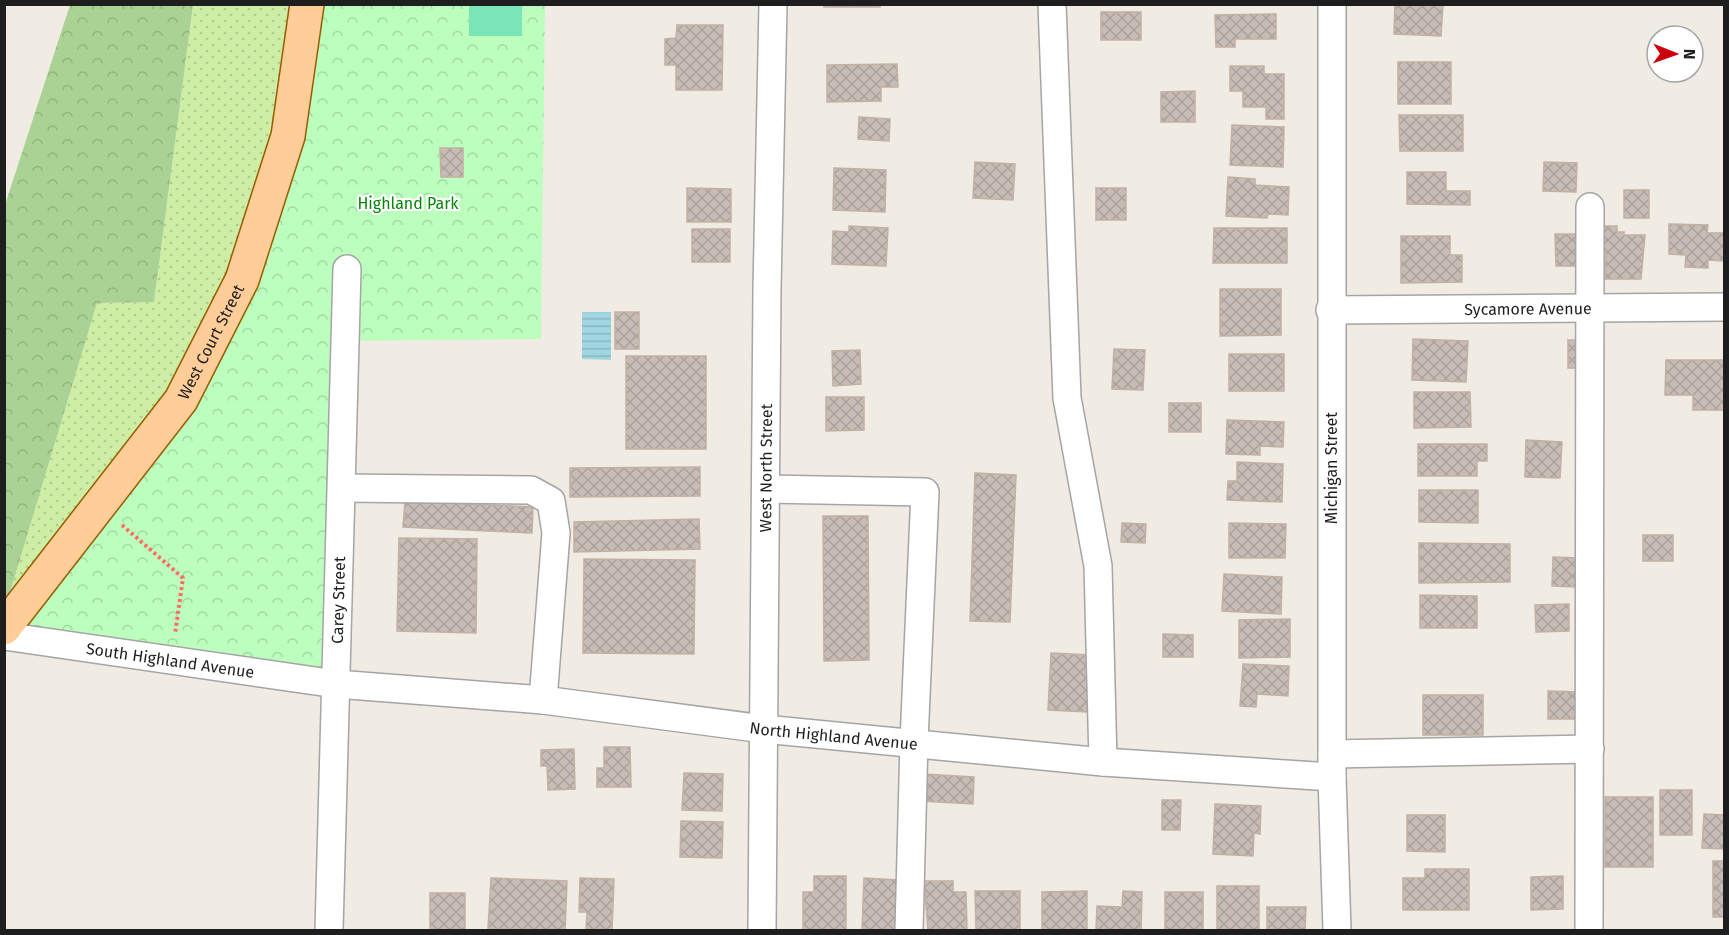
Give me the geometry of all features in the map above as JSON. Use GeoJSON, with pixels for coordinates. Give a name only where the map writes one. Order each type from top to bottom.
{"type":"FeatureCollection","features":[{"type":"Feature","properties":{"kind":"main road","name":"West Court Street"},"geometry":{"type":"LineString","coordinates":[[4,628],[181,400],[242,280],[288,136],[307,4]]}},
{"type":"Feature","properties":{"kind":"street","name":"West North Street"},"geometry":{"type":"LineString","coordinates":[[762,930],[767,289],[773,4]]}},
{"type":"Feature","properties":{"kind":"street"},"geometry":{"type":"LineString","coordinates":[[1052,4],[1068,398],[1098,566],[1103,762]]}},
{"type":"Feature","properties":{"kind":"street","name":"Michigan Street"},"geometry":{"type":"LineString","coordinates":[[1332,4],[1330,310],[1332,765],[1337,930]]}},
{"type":"Feature","properties":{"kind":"street"},"geometry":{"type":"LineString","coordinates":[[1588,930],[1590,207]]}},
{"type":"Feature","properties":{"kind":"street","name":"Carey Street"},"geometry":{"type":"LineString","coordinates":[[329,930],[347,269]]}},
{"type":"Feature","properties":{"kind":"street","name":"Sycamore Avenue"},"geometry":{"type":"LineString","coordinates":[[1330,310],[1725,307]]}},
{"type":"Feature","properties":{"kind":"street"},"geometry":{"type":"LineString","coordinates":[[342,488],[531,490],[550,501],[556,532],[543,700]]}},
{"type":"Feature","properties":{"kind":"street"},"geometry":{"type":"LineString","coordinates":[[767,489],[925,492],[914,741],[909,930]]}},
{"type":"Feature","properties":{"kind":"street","name":"South Highland Avenue"},"geometry":{"type":"LineString","coordinates":[[4,636],[336,684]]}},
{"type":"Feature","properties":{"kind":"street","name":"North Highland Avenue"},"geometry":{"type":"LineString","coordinates":[[336,684],[543,700],[764,729],[914,741],[1103,762],[1332,765],[1590,749]]}},
{"type":"Feature","properties":{"kind":"path"},"geometry":{"type":"LineString","coordinates":[[100,506],[183,578],[172,661]]}},
{"type":"Feature","properties":{"kind":"green space"},"geometry":{"type":"Polygon","coordinates":[[[70,5],[193,5],[154,302],[97,303],[5,609],[5,205],[70,5]]]}},
{"type":"Feature","properties":{"kind":"green space"},"geometry":{"type":"Polygon","coordinates":[[[193,5],[307,5],[288,136],[181,400],[5,609],[97,303],[154,302],[193,5]]]}},
{"type":"Feature","properties":{"kind":"green space","name":"Highland Park"},"geometry":{"type":"Polygon","coordinates":[[[307,5],[545,5],[541,339],[346,341],[336,684],[5,639],[242,280],[307,5]]]}},
{"type":"Feature","properties":{"kind":"green space"},"geometry":{"type":"Polygon","coordinates":[[[469,5],[522,5],[522,36],[469,36],[469,5]]]}},
{"type":"Feature","properties":{"kind":"water"},"geometry":{"type":"Polygon","coordinates":[[[582,312],[611,312],[611,360],[582,359],[582,312]]]}},
{"type":"Feature","properties":{"kind":"building"},"geometry":{"type":"Polygon","coordinates":[[[824,4],[880,4],[880,7],[824,7],[824,4]]]}},
{"type":"Feature","properties":{"kind":"building"},"geometry":{"type":"Polygon","coordinates":[[[1395,4],[1443,4],[1441,36],[1394,34],[1395,4]]]}},
{"type":"Feature","properties":{"kind":"building"},"geometry":{"type":"Polygon","coordinates":[[[1101,12],[1141,12],[1141,40],[1101,40],[1101,12]]]}},
{"type":"Feature","properties":{"kind":"building"},"geometry":{"type":"Polygon","coordinates":[[[1276,14],[1276,39],[1235,39],[1235,47],[1216,47],[1215,15],[1276,14]]]}},
{"type":"Feature","properties":{"kind":"building"},"geometry":{"type":"Polygon","coordinates":[[[677,25],[723,25],[722,90],[676,90],[676,65],[665,65],[665,39],[676,38],[677,25]]]}},
{"type":"Feature","properties":{"kind":"building"},"geometry":{"type":"Polygon","coordinates":[[[1398,62],[1451,62],[1451,104],[1398,104],[1398,62]]]}},
{"type":"Feature","properties":{"kind":"building"},"geometry":{"type":"Polygon","coordinates":[[[897,64],[898,87],[881,87],[881,101],[827,102],[827,65],[897,64]]]}},
{"type":"Feature","properties":{"kind":"building"},"geometry":{"type":"Polygon","coordinates":[[[1230,66],[1264,66],[1264,74],[1284,74],[1284,119],[1266,119],[1266,107],[1243,107],[1243,91],[1230,91],[1230,66]]]}},
{"type":"Feature","properties":{"kind":"building"},"geometry":{"type":"Polygon","coordinates":[[[1195,91],[1195,122],[1161,122],[1161,92],[1195,91]]]}},
{"type":"Feature","properties":{"kind":"building"},"geometry":{"type":"Polygon","coordinates":[[[1399,115],[1463,115],[1463,151],[1400,151],[1399,115]]]}},
{"type":"Feature","properties":{"kind":"building"},"geometry":{"type":"Polygon","coordinates":[[[859,117],[890,119],[889,141],[858,139],[859,117]]]}},
{"type":"Feature","properties":{"kind":"building"},"geometry":{"type":"Polygon","coordinates":[[[1232,125],[1284,127],[1283,167],[1230,165],[1232,125]]]}},
{"type":"Feature","properties":{"kind":"building"},"geometry":{"type":"Polygon","coordinates":[[[440,148],[463,148],[463,177],[441,177],[440,148]]]}},
{"type":"Feature","properties":{"kind":"building"},"geometry":{"type":"Polygon","coordinates":[[[975,162],[1015,164],[1013,200],[973,198],[975,162]]]}},
{"type":"Feature","properties":{"kind":"building"},"geometry":{"type":"Polygon","coordinates":[[[1544,162],[1577,163],[1576,192],[1543,191],[1544,162]]]}},
{"type":"Feature","properties":{"kind":"building"},"geometry":{"type":"Polygon","coordinates":[[[834,168],[886,170],[885,212],[833,210],[834,168]]]}},
{"type":"Feature","properties":{"kind":"building"},"geometry":{"type":"Polygon","coordinates":[[[1407,172],[1446,172],[1446,191],[1470,191],[1470,205],[1407,204],[1407,172]]]}},
{"type":"Feature","properties":{"kind":"building"},"geometry":{"type":"Polygon","coordinates":[[[1228,177],[1255,179],[1255,185],[1289,187],[1288,215],[1268,214],[1267,218],[1226,216],[1228,177]]]}},
{"type":"Feature","properties":{"kind":"building"},"geometry":{"type":"Polygon","coordinates":[[[687,188],[731,189],[731,222],[687,222],[687,188]]]}},
{"type":"Feature","properties":{"kind":"building"},"geometry":{"type":"Polygon","coordinates":[[[1096,188],[1126,188],[1126,220],[1096,220],[1096,188]]]}},
{"type":"Feature","properties":{"kind":"building"},"geometry":{"type":"Polygon","coordinates":[[[1624,190],[1649,190],[1649,218],[1624,218],[1624,190]]]}},
{"type":"Feature","properties":{"kind":"building"},"geometry":{"type":"Polygon","coordinates":[[[1669,224],[1708,225],[1707,233],[1724,233],[1724,261],[1708,260],[1708,268],[1685,267],[1686,255],[1669,254],[1669,224]]]}},
{"type":"Feature","properties":{"kind":"building"},"geometry":{"type":"Polygon","coordinates":[[[849,226],[888,228],[886,266],[832,264],[833,231],[849,232],[849,226]]]}},
{"type":"Feature","properties":{"kind":"building"},"geometry":{"type":"Polygon","coordinates":[[[1604,226],[1617,226],[1617,232],[1624,232],[1624,235],[1645,235],[1641,279],[1605,279],[1606,252],[1600,252],[1600,230],[1604,226]]]}},
{"type":"Feature","properties":{"kind":"building"},"geometry":{"type":"Polygon","coordinates":[[[1214,228],[1287,228],[1287,263],[1213,263],[1214,228]]]}},
{"type":"Feature","properties":{"kind":"building"},"geometry":{"type":"Polygon","coordinates":[[[692,229],[730,229],[730,262],[692,262],[692,229]]]}},
{"type":"Feature","properties":{"kind":"building"},"geometry":{"type":"Polygon","coordinates":[[[1555,234],[1585,234],[1585,266],[1556,266],[1555,234]]]}},
{"type":"Feature","properties":{"kind":"building"},"geometry":{"type":"Polygon","coordinates":[[[1401,236],[1450,236],[1450,255],[1462,255],[1462,282],[1401,283],[1401,236]]]}},
{"type":"Feature","properties":{"kind":"building"},"geometry":{"type":"Polygon","coordinates":[[[1220,289],[1281,289],[1281,335],[1220,336],[1220,289]]]}},
{"type":"Feature","properties":{"kind":"building"},"geometry":{"type":"Polygon","coordinates":[[[615,312],[639,312],[639,349],[615,349],[615,312]]]}},
{"type":"Feature","properties":{"kind":"building"},"geometry":{"type":"Polygon","coordinates":[[[1413,339],[1468,341],[1466,382],[1412,380],[1413,339]]]}},
{"type":"Feature","properties":{"kind":"building"},"geometry":{"type":"Polygon","coordinates":[[[1568,340],[1587,340],[1587,368],[1568,368],[1568,340]]]}},
{"type":"Feature","properties":{"kind":"building"},"geometry":{"type":"Polygon","coordinates":[[[1114,349],[1145,350],[1143,390],[1112,389],[1114,349]]]}},
{"type":"Feature","properties":{"kind":"building"},"geometry":{"type":"Polygon","coordinates":[[[860,350],[861,384],[833,386],[832,351],[860,350]]]}},
{"type":"Feature","properties":{"kind":"building"},"geometry":{"type":"Polygon","coordinates":[[[1229,354],[1284,354],[1284,391],[1229,391],[1229,354]]]}},
{"type":"Feature","properties":{"kind":"building"},"geometry":{"type":"Polygon","coordinates":[[[626,356],[706,356],[706,449],[626,449],[626,356]]]}},
{"type":"Feature","properties":{"kind":"building"},"geometry":{"type":"Polygon","coordinates":[[[1666,360],[1724,360],[1724,410],[1693,410],[1693,395],[1665,395],[1666,360]]]}},
{"type":"Feature","properties":{"kind":"building"},"geometry":{"type":"Polygon","coordinates":[[[1414,392],[1470,392],[1471,427],[1414,428],[1414,392]]]}},
{"type":"Feature","properties":{"kind":"building"},"geometry":{"type":"Polygon","coordinates":[[[826,397],[864,397],[864,430],[826,431],[826,397]]]}},
{"type":"Feature","properties":{"kind":"building"},"geometry":{"type":"Polygon","coordinates":[[[1169,403],[1201,403],[1201,432],[1169,432],[1169,403]]]}},
{"type":"Feature","properties":{"kind":"building"},"geometry":{"type":"Polygon","coordinates":[[[1227,420],[1284,422],[1283,447],[1260,446],[1260,455],[1226,454],[1227,420]]]}},
{"type":"Feature","properties":{"kind":"building"},"geometry":{"type":"Polygon","coordinates":[[[1526,440],[1562,442],[1560,478],[1525,477],[1526,440]]]}},
{"type":"Feature","properties":{"kind":"building"},"geometry":{"type":"Polygon","coordinates":[[[1418,444],[1487,444],[1487,461],[1477,461],[1477,476],[1418,476],[1418,444]]]}},
{"type":"Feature","properties":{"kind":"building"},"geometry":{"type":"Polygon","coordinates":[[[1237,462],[1283,464],[1282,502],[1227,500],[1228,481],[1237,481],[1237,462]]]}},
{"type":"Feature","properties":{"kind":"building"},"geometry":{"type":"Polygon","coordinates":[[[700,467],[700,496],[570,497],[570,468],[700,467]]]}},
{"type":"Feature","properties":{"kind":"building"},"geometry":{"type":"Polygon","coordinates":[[[975,473],[1016,475],[1010,622],[970,621],[975,473]]]}},
{"type":"Feature","properties":{"kind":"building"},"geometry":{"type":"Polygon","coordinates":[[[1419,490],[1478,490],[1478,523],[1419,522],[1419,490]]]}},
{"type":"Feature","properties":{"kind":"building"},"geometry":{"type":"Polygon","coordinates":[[[405,501],[533,507],[532,533],[403,527],[405,501]]]}},
{"type":"Feature","properties":{"kind":"building"},"geometry":{"type":"Polygon","coordinates":[[[823,516],[868,516],[869,660],[824,661],[823,516]]]}},
{"type":"Feature","properties":{"kind":"building"},"geometry":{"type":"Polygon","coordinates":[[[699,519],[700,549],[574,552],[574,522],[699,519]]]}},
{"type":"Feature","properties":{"kind":"building"},"geometry":{"type":"Polygon","coordinates":[[[1122,523],[1146,524],[1145,543],[1121,542],[1122,523]]]}},
{"type":"Feature","properties":{"kind":"building"},"geometry":{"type":"Polygon","coordinates":[[[1229,523],[1286,524],[1285,558],[1229,558],[1229,523]]]}},
{"type":"Feature","properties":{"kind":"building"},"geometry":{"type":"Polygon","coordinates":[[[1643,535],[1673,535],[1673,561],[1643,561],[1643,535]]]}},
{"type":"Feature","properties":{"kind":"building"},"geometry":{"type":"Polygon","coordinates":[[[399,538],[477,539],[476,633],[397,631],[399,538]]]}},
{"type":"Feature","properties":{"kind":"building"},"geometry":{"type":"Polygon","coordinates":[[[1419,543],[1510,544],[1510,582],[1419,583],[1419,543]]]}},
{"type":"Feature","properties":{"kind":"building"},"geometry":{"type":"Polygon","coordinates":[[[1553,557],[1579,558],[1578,587],[1552,586],[1553,557]]]}},
{"type":"Feature","properties":{"kind":"building"},"geometry":{"type":"Polygon","coordinates":[[[584,559],[695,560],[694,654],[583,653],[584,559]]]}},
{"type":"Feature","properties":{"kind":"building"},"geometry":{"type":"Polygon","coordinates":[[[1224,574],[1282,577],[1281,614],[1222,611],[1224,574]]]}},
{"type":"Feature","properties":{"kind":"building"},"geometry":{"type":"Polygon","coordinates":[[[1420,595],[1477,596],[1477,628],[1420,628],[1420,595]]]}},
{"type":"Feature","properties":{"kind":"building"},"geometry":{"type":"Polygon","coordinates":[[[1569,604],[1569,631],[1536,632],[1535,605],[1569,604]]]}},
{"type":"Feature","properties":{"kind":"building"},"geometry":{"type":"Polygon","coordinates":[[[1290,619],[1290,657],[1239,658],[1239,620],[1290,619]]]}},
{"type":"Feature","properties":{"kind":"building"},"geometry":{"type":"Polygon","coordinates":[[[1163,634],[1193,635],[1193,657],[1163,657],[1163,634]]]}},
{"type":"Feature","properties":{"kind":"building"},"geometry":{"type":"Polygon","coordinates":[[[1051,653],[1090,655],[1087,712],[1048,710],[1051,653]]]}},
{"type":"Feature","properties":{"kind":"building"},"geometry":{"type":"Polygon","coordinates":[[[1243,664],[1289,666],[1288,696],[1257,694],[1256,707],[1240,706],[1243,664]]]}},
{"type":"Feature","properties":{"kind":"building"},"geometry":{"type":"Polygon","coordinates":[[[1548,691],[1581,692],[1581,719],[1548,719],[1548,691]]]}},
{"type":"Feature","properties":{"kind":"building"},"geometry":{"type":"Polygon","coordinates":[[[1423,695],[1483,695],[1483,735],[1423,735],[1423,695]]]}},
{"type":"Feature","properties":{"kind":"building"},"geometry":{"type":"Polygon","coordinates":[[[604,747],[630,747],[631,787],[597,787],[597,768],[604,768],[604,747]]]}},
{"type":"Feature","properties":{"kind":"building"},"geometry":{"type":"Polygon","coordinates":[[[574,749],[575,789],[548,790],[547,766],[541,766],[541,750],[574,749]]]}},
{"type":"Feature","properties":{"kind":"building"},"geometry":{"type":"Polygon","coordinates":[[[684,773],[723,774],[722,811],[682,810],[684,773]]]}},
{"type":"Feature","properties":{"kind":"building"},"geometry":{"type":"Polygon","coordinates":[[[923,774],[974,777],[973,804],[921,801],[923,774]]]}},
{"type":"Feature","properties":{"kind":"building"},"geometry":{"type":"Polygon","coordinates":[[[1660,790],[1692,790],[1692,835],[1660,835],[1660,790]]]}},
{"type":"Feature","properties":{"kind":"building"},"geometry":{"type":"Polygon","coordinates":[[[1605,797],[1653,797],[1653,867],[1605,867],[1605,797]]]}},
{"type":"Feature","properties":{"kind":"building"},"geometry":{"type":"Polygon","coordinates":[[[1162,800],[1181,800],[1180,830],[1162,830],[1162,800]]]}},
{"type":"Feature","properties":{"kind":"building"},"geometry":{"type":"Polygon","coordinates":[[[1215,804],[1261,806],[1260,834],[1254,833],[1253,856],[1213,854],[1215,804]]]}},
{"type":"Feature","properties":{"kind":"building"},"geometry":{"type":"Polygon","coordinates":[[[1704,814],[1724,815],[1724,849],[1702,848],[1704,814]]]}},
{"type":"Feature","properties":{"kind":"building"},"geometry":{"type":"Polygon","coordinates":[[[1407,815],[1445,815],[1445,852],[1407,851],[1407,815]]]}},
{"type":"Feature","properties":{"kind":"building"},"geometry":{"type":"Polygon","coordinates":[[[681,821],[723,822],[722,858],[680,857],[681,821]]]}},
{"type":"Feature","properties":{"kind":"building"},"geometry":{"type":"Polygon","coordinates":[[[1713,861],[1724,861],[1724,917],[1713,917],[1713,861]]]}},
{"type":"Feature","properties":{"kind":"building"},"geometry":{"type":"Polygon","coordinates":[[[1425,869],[1469,869],[1469,910],[1403,910],[1403,878],[1425,878],[1425,869]]]}},
{"type":"Feature","properties":{"kind":"building"},"geometry":{"type":"Polygon","coordinates":[[[814,876],[846,876],[846,930],[803,930],[803,892],[814,892],[814,876]]]}},
{"type":"Feature","properties":{"kind":"building"},"geometry":{"type":"Polygon","coordinates":[[[1563,876],[1563,909],[1531,910],[1531,877],[1563,876]]]}},
{"type":"Feature","properties":{"kind":"building"},"geometry":{"type":"Polygon","coordinates":[[[491,878],[567,881],[565,930],[488,929],[491,878]]]}},
{"type":"Feature","properties":{"kind":"building"},"geometry":{"type":"Polygon","coordinates":[[[580,878],[614,879],[612,930],[586,929],[587,912],[579,912],[580,878]]]}},
{"type":"Feature","properties":{"kind":"building"},"geometry":{"type":"Polygon","coordinates":[[[864,878],[898,880],[902,930],[862,930],[864,878]]]}},
{"type":"Feature","properties":{"kind":"building"},"geometry":{"type":"Polygon","coordinates":[[[924,881],[953,881],[953,892],[966,892],[967,930],[928,930],[924,881]]]}},
{"type":"Feature","properties":{"kind":"building"},"geometry":{"type":"Polygon","coordinates":[[[1217,886],[1259,886],[1259,930],[1217,930],[1217,886]]]}},
{"type":"Feature","properties":{"kind":"building"},"geometry":{"type":"Polygon","coordinates":[[[975,891],[1020,891],[1020,930],[976,930],[975,891]]]}},
{"type":"Feature","properties":{"kind":"building"},"geometry":{"type":"Polygon","coordinates":[[[1087,891],[1087,930],[1042,930],[1042,892],[1087,891]]]}},
{"type":"Feature","properties":{"kind":"building"},"geometry":{"type":"Polygon","coordinates":[[[1123,891],[1142,892],[1141,930],[1096,930],[1097,906],[1122,907],[1123,891]]]}},
{"type":"Feature","properties":{"kind":"building"},"geometry":{"type":"Polygon","coordinates":[[[1165,892],[1203,892],[1203,930],[1165,930],[1165,892]]]}},
{"type":"Feature","properties":{"kind":"building"},"geometry":{"type":"Polygon","coordinates":[[[430,893],[465,893],[465,930],[430,930],[430,893]]]}},
{"type":"Feature","properties":{"kind":"building"},"geometry":{"type":"Polygon","coordinates":[[[1267,907],[1306,907],[1305,930],[1267,930],[1267,907]]]}}]}
